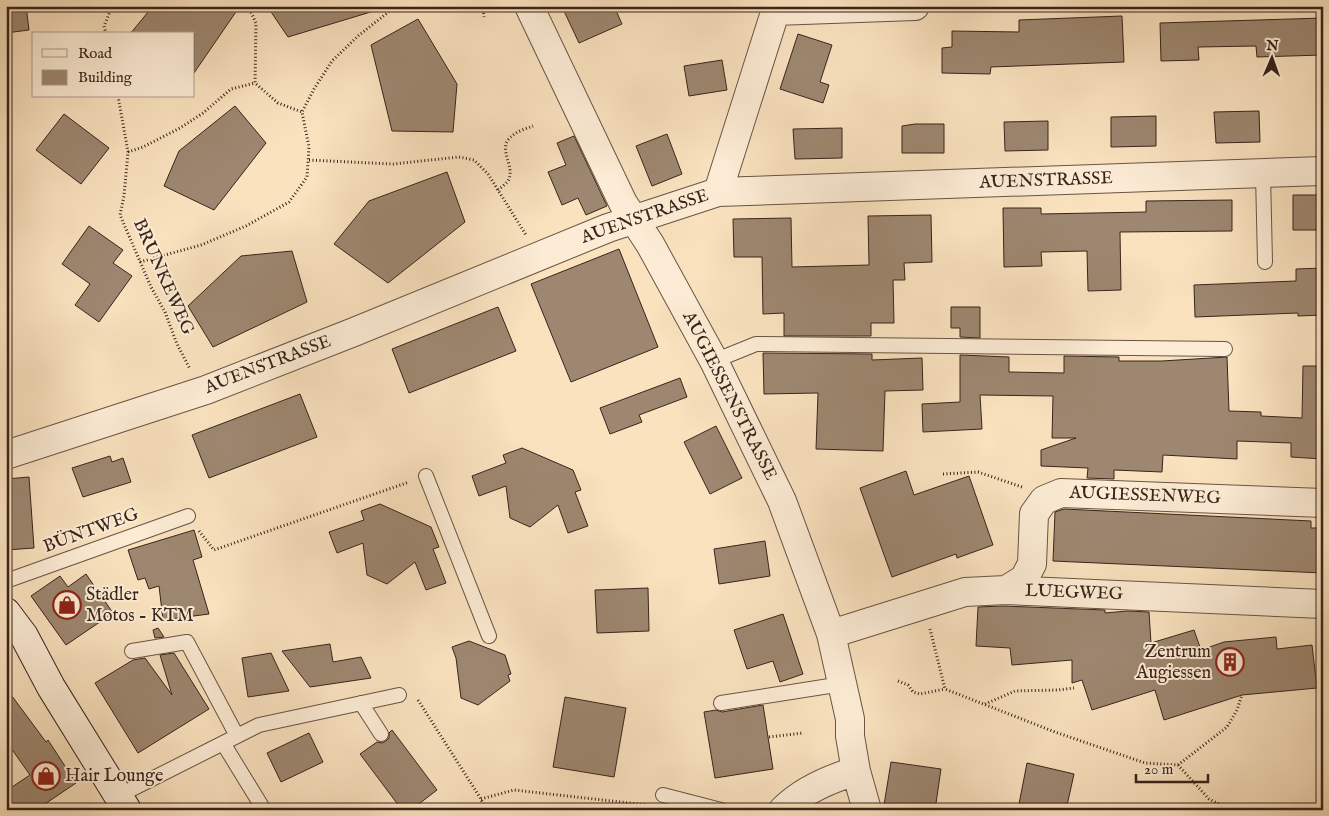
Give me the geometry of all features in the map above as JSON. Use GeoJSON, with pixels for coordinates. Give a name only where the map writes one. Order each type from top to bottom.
{"type":"FeatureCollection","features":[{"type":"Feature","properties":{"kind":"street","name":"AUGIESSENSTRASSE"},"geometry":{"type":"LineString","coordinates":[[529,6],[623,203],[650,244],[714,361],[782,501],[831,634],[850,719],[850,736],[856,771],[866,810]]}},
{"type":"Feature","properties":{"kind":"street"},"geometry":{"type":"LineString","coordinates":[[718,192],[776,9],[915,6]]}},
{"type":"Feature","properties":{"kind":"street","name":"AUENSTRASSE"},"geometry":{"type":"LineString","coordinates":[[6,455],[206,390],[354,332],[608,228],[658,210],[718,192],[1323,171]]}},
{"type":"Feature","properties":{"kind":"street","name":"AUGIESSENWEG"},"geometry":{"type":"LineString","coordinates":[[1006,590],[1024,578],[1032,564],[1034,514],[1044,500],[1061,493],[1323,503]]}},
{"type":"Feature","properties":{"kind":"street","name":"LUEGWEG"},"geometry":{"type":"LineString","coordinates":[[831,634],[965,592],[1006,590],[1323,604]]}},
{"type":"Feature","properties":{"kind":"street"},"geometry":{"type":"LineString","coordinates":[[6,612],[24,636],[51,687],[123,803]]}},
{"type":"Feature","properties":{"kind":"street"},"geometry":{"type":"LineString","coordinates":[[783,810],[794,799],[828,780],[856,771]]}},
{"type":"Feature","properties":{"kind":"lane"},"geometry":{"type":"LineString","coordinates":[[1263,174],[1265,262]]}},
{"type":"Feature","properties":{"kind":"lane"},"geometry":{"type":"LineString","coordinates":[[714,361],[756,344],[1226,349]]}},
{"type":"Feature","properties":{"kind":"lane"},"geometry":{"type":"LineString","coordinates":[[426,476],[489,636]]}},
{"type":"Feature","properties":{"kind":"lane","name":"BÜNTWEG"},"geometry":{"type":"LineString","coordinates":[[6,581],[188,516]]}},
{"type":"Feature","properties":{"kind":"lane"},"geometry":{"type":"LineString","coordinates":[[132,651],[187,642],[237,736]]}},
{"type":"Feature","properties":{"kind":"lane"},"geometry":{"type":"LineString","coordinates":[[721,703],[842,684]]}},
{"type":"Feature","properties":{"kind":"lane"},"geometry":{"type":"LineString","coordinates":[[123,803],[223,743],[258,725],[399,695]]}},
{"type":"Feature","properties":{"kind":"lane"},"geometry":{"type":"LineString","coordinates":[[361,703],[381,734]]}},
{"type":"Feature","properties":{"kind":"lane"},"geometry":{"type":"LineString","coordinates":[[223,743],[264,810]]}},
{"type":"Feature","properties":{"kind":"lane"},"geometry":{"type":"LineString","coordinates":[[664,795],[721,810]]}},
{"type":"Feature","properties":{"kind":"path"},"geometry":{"type":"LineString","coordinates":[[106,32],[104,26],[111,9],[110,6]]}},
{"type":"Feature","properties":{"kind":"path"},"geometry":{"type":"LineString","coordinates":[[248,6],[256,23],[255,83],[278,103],[302,112]]}},
{"type":"Feature","properties":{"kind":"path"},"geometry":{"type":"LineString","coordinates":[[140,262],[201,245],[246,226],[289,202],[307,177],[310,160],[302,112],[332,61],[390,8],[421,6]]}},
{"type":"Feature","properties":{"kind":"path"},"geometry":{"type":"LineString","coordinates":[[483,6],[484,17]]}},
{"type":"Feature","properties":{"kind":"path"},"geometry":{"type":"LineString","coordinates":[[128,152],[143,147],[180,128],[204,113],[231,88],[255,83]]}},
{"type":"Feature","properties":{"kind":"path","name":"BRUNKEWEG"},"geometry":{"type":"LineString","coordinates":[[118,98],[128,152],[124,196],[120,215],[190,371]]}},
{"type":"Feature","properties":{"kind":"path"},"geometry":{"type":"LineString","coordinates":[[498,190],[508,181],[510,172],[505,148],[508,140],[517,133],[533,126]]}},
{"type":"Feature","properties":{"kind":"path"},"geometry":{"type":"LineString","coordinates":[[310,160],[393,164],[459,157],[474,160],[488,174],[527,238]]}},
{"type":"Feature","properties":{"kind":"path"},"geometry":{"type":"LineString","coordinates":[[942,474],[978,472],[1030,490]]}},
{"type":"Feature","properties":{"kind":"path"},"geometry":{"type":"LineString","coordinates":[[188,516],[214,550],[426,476]]}},
{"type":"Feature","properties":{"kind":"path"},"geometry":{"type":"LineString","coordinates":[[929,624],[945,689]]}},
{"type":"Feature","properties":{"kind":"path"},"geometry":{"type":"LineString","coordinates":[[898,681],[908,685],[913,692],[920,694],[945,689],[1055,732],[1144,763],[1178,765],[1228,727],[1242,695]]}},
{"type":"Feature","properties":{"kind":"path"},"geometry":{"type":"LineString","coordinates":[[984,704],[1015,691],[1074,688]]}},
{"type":"Feature","properties":{"kind":"path"},"geometry":{"type":"LineString","coordinates":[[399,695],[412,692],[481,799],[485,810]]}},
{"type":"Feature","properties":{"kind":"path"},"geometry":{"type":"LineString","coordinates":[[769,737],[803,732]]}},
{"type":"Feature","properties":{"kind":"path"},"geometry":{"type":"LineString","coordinates":[[1178,765],[1209,800],[1231,810]]}},
{"type":"Feature","properties":{"kind":"path"},"geometry":{"type":"LineString","coordinates":[[481,799],[514,790],[653,805],[664,795]]}},
{"type":"Feature","properties":{"kind":"building"},"geometry":{"type":"Polygon","coordinates":[[[6,6],[26,6],[29,30],[6,33],[6,6]]]}},
{"type":"Feature","properties":{"kind":"building"},"geometry":{"type":"Polygon","coordinates":[[[153,6],[240,6],[195,72],[195,32],[132,32],[153,6]]]}},
{"type":"Feature","properties":{"kind":"building"},"geometry":{"type":"Polygon","coordinates":[[[267,6],[373,6],[374,11],[288,37],[267,6]]]}},
{"type":"Feature","properties":{"kind":"building"},"geometry":{"type":"Polygon","coordinates":[[[575,6],[614,6],[622,24],[579,43],[564,11],[575,6]]]}},
{"type":"Feature","properties":{"kind":"building"},"geometry":{"type":"Polygon","coordinates":[[[1122,16],[1124,62],[991,67],[990,74],[942,73],[942,48],[952,47],[952,31],[1019,32],[1019,20],[1122,16]]]}},
{"type":"Feature","properties":{"kind":"building"},"geometry":{"type":"Polygon","coordinates":[[[1323,18],[1323,55],[1257,57],[1256,46],[1198,47],[1199,60],[1161,61],[1160,23],[1323,18]]]}},
{"type":"Feature","properties":{"kind":"building"},"geometry":{"type":"Polygon","coordinates":[[[418,19],[457,84],[453,132],[392,131],[371,45],[418,19]]]}},
{"type":"Feature","properties":{"kind":"building"},"geometry":{"type":"Polygon","coordinates":[[[798,34],[832,45],[820,82],[829,85],[823,103],[780,89],[798,34]]]}},
{"type":"Feature","properties":{"kind":"building"},"geometry":{"type":"Polygon","coordinates":[[[722,60],[727,90],[689,96],[684,66],[722,60]]]}},
{"type":"Feature","properties":{"kind":"building"},"geometry":{"type":"Polygon","coordinates":[[[235,106],[266,143],[214,210],[164,186],[179,151],[235,106]]]}},
{"type":"Feature","properties":{"kind":"building"},"geometry":{"type":"Polygon","coordinates":[[[1259,111],[1260,142],[1216,143],[1214,112],[1259,111]]]}},
{"type":"Feature","properties":{"kind":"building"},"geometry":{"type":"Polygon","coordinates":[[[64,114],[109,148],[81,184],[36,150],[64,114]]]}},
{"type":"Feature","properties":{"kind":"building"},"geometry":{"type":"Polygon","coordinates":[[[1156,116],[1156,146],[1111,147],[1111,117],[1156,116]]]}},
{"type":"Feature","properties":{"kind":"building"},"geometry":{"type":"Polygon","coordinates":[[[1048,121],[1048,150],[1005,151],[1004,122],[1048,121]]]}},
{"type":"Feature","properties":{"kind":"building"},"geometry":{"type":"Polygon","coordinates":[[[944,124],[944,153],[902,153],[902,126],[944,124]]]}},
{"type":"Feature","properties":{"kind":"building"},"geometry":{"type":"Polygon","coordinates":[[[842,128],[842,158],[795,159],[793,129],[842,128]]]}},
{"type":"Feature","properties":{"kind":"building"},"geometry":{"type":"Polygon","coordinates":[[[667,134],[682,174],[652,186],[636,146],[667,134]]]}},
{"type":"Feature","properties":{"kind":"building"},"geometry":{"type":"Polygon","coordinates":[[[574,136],[607,206],[586,215],[578,198],[562,205],[548,172],[566,165],[557,143],[574,136]]]}},
{"type":"Feature","properties":{"kind":"building"},"geometry":{"type":"Polygon","coordinates":[[[447,172],[465,222],[388,283],[334,244],[369,201],[447,172]]]}},
{"type":"Feature","properties":{"kind":"building"},"geometry":{"type":"Polygon","coordinates":[[[1293,195],[1323,195],[1323,230],[1293,230],[1293,195]]]}},
{"type":"Feature","properties":{"kind":"building"},"geometry":{"type":"Polygon","coordinates":[[[1232,200],[1232,231],[1120,232],[1121,290],[1088,291],[1087,251],[1041,252],[1042,266],[1004,267],[1003,208],[1041,208],[1041,214],[1146,212],[1146,201],[1232,200]]]}},
{"type":"Feature","properties":{"kind":"building"},"geometry":{"type":"Polygon","coordinates":[[[931,215],[932,262],[904,263],[905,280],[893,280],[894,323],[871,323],[871,336],[784,336],[784,313],[763,314],[762,257],[734,257],[733,219],[791,218],[792,267],[869,265],[868,216],[931,215]]]}},
{"type":"Feature","properties":{"kind":"building"},"geometry":{"type":"Polygon","coordinates":[[[89,226],[123,250],[113,263],[132,276],[99,322],[75,305],[90,284],[62,264],[89,226]]]}},
{"type":"Feature","properties":{"kind":"building"},"geometry":{"type":"Polygon","coordinates":[[[619,249],[658,347],[571,382],[531,284],[619,249]]]}},
{"type":"Feature","properties":{"kind":"building"},"geometry":{"type":"Polygon","coordinates":[[[292,251],[307,302],[213,347],[188,306],[241,256],[292,251]]]}},
{"type":"Feature","properties":{"kind":"building"},"geometry":{"type":"Polygon","coordinates":[[[1323,268],[1323,315],[1298,316],[1298,313],[1195,317],[1194,285],[1296,281],[1296,269],[1323,268]]]}},
{"type":"Feature","properties":{"kind":"building"},"geometry":{"type":"Polygon","coordinates":[[[498,307],[516,351],[409,393],[392,349],[498,307]]]}},
{"type":"Feature","properties":{"kind":"building"},"geometry":{"type":"Polygon","coordinates":[[[951,307],[980,307],[980,338],[960,337],[960,328],[951,328],[951,307]]]}},
{"type":"Feature","properties":{"kind":"building"},"geometry":{"type":"Polygon","coordinates":[[[763,353],[872,354],[872,360],[922,358],[923,390],[885,391],[883,451],[816,449],[818,393],[764,394],[763,353]]]}},
{"type":"Feature","properties":{"kind":"building"},"geometry":{"type":"Polygon","coordinates":[[[960,355],[1009,357],[1009,372],[1064,373],[1064,356],[1119,357],[1119,361],[1162,361],[1227,357],[1229,411],[1261,412],[1261,416],[1302,418],[1303,366],[1323,366],[1323,459],[1291,457],[1291,443],[1237,441],[1237,459],[1163,455],[1162,472],[1114,470],[1114,479],[1087,478],[1088,468],[1041,466],[1041,450],[1076,438],[1052,438],[1053,396],[980,395],[982,429],[923,432],[922,404],[960,402],[960,355]]]}},
{"type":"Feature","properties":{"kind":"building"},"geometry":{"type":"Polygon","coordinates":[[[680,378],[687,397],[639,415],[642,422],[610,434],[600,408],[680,378]]]}},
{"type":"Feature","properties":{"kind":"building"},"geometry":{"type":"Polygon","coordinates":[[[300,394],[317,437],[209,478],[192,435],[300,394]]]}},
{"type":"Feature","properties":{"kind":"building"},"geometry":{"type":"Polygon","coordinates":[[[716,426],[742,478],[710,494],[684,442],[716,426]]]}},
{"type":"Feature","properties":{"kind":"building"},"geometry":{"type":"Polygon","coordinates":[[[522,448],[573,470],[581,490],[575,492],[588,526],[568,533],[558,505],[530,527],[510,518],[506,486],[479,496],[472,476],[506,463],[503,455],[522,448]]]}},
{"type":"Feature","properties":{"kind":"building"},"geometry":{"type":"Polygon","coordinates":[[[110,456],[112,462],[123,458],[131,482],[83,497],[72,468],[110,456]]]}},
{"type":"Feature","properties":{"kind":"building"},"geometry":{"type":"Polygon","coordinates":[[[906,471],[914,495],[969,476],[993,545],[957,558],[956,554],[892,577],[860,488],[906,471]]]}},
{"type":"Feature","properties":{"kind":"building"},"geometry":{"type":"Polygon","coordinates":[[[29,477],[34,548],[6,550],[6,479],[29,477]]]}},
{"type":"Feature","properties":{"kind":"building"},"geometry":{"type":"Polygon","coordinates":[[[380,504],[431,527],[439,547],[433,549],[446,583],[426,590],[415,562],[387,584],[367,575],[363,543],[337,553],[329,532],[364,520],[361,511],[380,504]]]}},
{"type":"Feature","properties":{"kind":"building"},"geometry":{"type":"Polygon","coordinates":[[[1064,509],[1311,521],[1311,528],[1323,528],[1323,573],[1053,561],[1055,512],[1064,509]]]}},
{"type":"Feature","properties":{"kind":"building"},"geometry":{"type":"Polygon","coordinates":[[[194,530],[202,557],[193,560],[209,614],[163,620],[159,586],[149,589],[145,578],[138,580],[128,550],[194,530]]]}},
{"type":"Feature","properties":{"kind":"building"},"geometry":{"type":"Polygon","coordinates":[[[765,541],[770,576],[719,584],[714,549],[765,541]]]}},
{"type":"Feature","properties":{"kind":"building"},"geometry":{"type":"Polygon","coordinates":[[[86,574],[113,613],[66,645],[31,596],[60,576],[68,587],[86,574]]]}},
{"type":"Feature","properties":{"kind":"building"},"geometry":{"type":"Polygon","coordinates":[[[648,588],[649,631],[597,633],[595,590],[648,588]]]}},
{"type":"Feature","properties":{"kind":"building","name":"Zentrum Augiessen"},"geometry":{"type":"Polygon","coordinates":[[[1003,606],[1105,610],[1105,613],[1149,612],[1151,643],[1194,630],[1201,650],[1224,642],[1276,637],[1277,649],[1312,645],[1317,688],[1242,695],[1164,720],[1155,690],[1092,710],[1082,680],[1072,683],[1072,660],[1012,665],[1010,648],[976,646],[978,607],[1003,606]]]}},
{"type":"Feature","properties":{"kind":"building"},"geometry":{"type":"Polygon","coordinates":[[[783,614],[803,674],[780,682],[773,661],[747,669],[734,630],[783,614]]]}},
{"type":"Feature","properties":{"kind":"building"},"geometry":{"type":"Polygon","coordinates":[[[158,628],[164,637],[155,638],[153,630],[158,628]]]}},
{"type":"Feature","properties":{"kind":"building"},"geometry":{"type":"Polygon","coordinates":[[[469,641],[505,655],[511,674],[508,675],[510,681],[478,705],[461,698],[456,658],[452,647],[469,641]]]}},
{"type":"Feature","properties":{"kind":"building"},"geometry":{"type":"Polygon","coordinates":[[[330,644],[333,662],[361,657],[371,678],[310,687],[282,651],[330,644]]]}},
{"type":"Feature","properties":{"kind":"building"},"geometry":{"type":"Polygon","coordinates":[[[174,653],[209,709],[138,753],[95,683],[133,660],[145,658],[172,695],[160,655],[174,653]]]}},
{"type":"Feature","properties":{"kind":"building"},"geometry":{"type":"Polygon","coordinates":[[[271,653],[289,691],[248,697],[242,658],[271,653]]]}},
{"type":"Feature","properties":{"kind":"building"},"geometry":{"type":"Polygon","coordinates":[[[6,688],[46,742],[48,740],[76,783],[36,810],[16,810],[6,795],[6,791],[30,775],[6,741],[6,688]]]}},
{"type":"Feature","properties":{"kind":"building"},"geometry":{"type":"Polygon","coordinates":[[[565,697],[626,708],[614,777],[553,767],[565,697]]]}},
{"type":"Feature","properties":{"kind":"building"},"geometry":{"type":"Polygon","coordinates":[[[763,705],[773,769],[715,778],[704,712],[716,710],[722,712],[763,705]]]}},
{"type":"Feature","properties":{"kind":"building"},"geometry":{"type":"Polygon","coordinates":[[[392,730],[437,790],[411,810],[402,810],[360,754],[377,742],[382,743],[386,741],[392,730]]]}},
{"type":"Feature","properties":{"kind":"building"},"geometry":{"type":"Polygon","coordinates":[[[309,733],[323,762],[281,782],[267,753],[309,733]]]}},
{"type":"Feature","properties":{"kind":"building"},"geometry":{"type":"Polygon","coordinates":[[[891,762],[941,769],[935,810],[915,810],[884,805],[891,762]]]}},
{"type":"Feature","properties":{"kind":"building"},"geometry":{"type":"Polygon","coordinates":[[[1027,763],[1074,774],[1066,810],[1045,810],[1019,804],[1027,763]]]}},
{"type":"Feature","properties":{"kind":"place","name":"Städler Motos - KTM"},"geometry":{"type":"Point","coordinates":[67,605]}},
{"type":"Feature","properties":{"kind":"place","name":"Zentrum Augiessen"},"geometry":{"type":"Point","coordinates":[1230,662]}},
{"type":"Feature","properties":{"kind":"place","name":"Hair Lounge"},"geometry":{"type":"Point","coordinates":[46,776]}}]}
